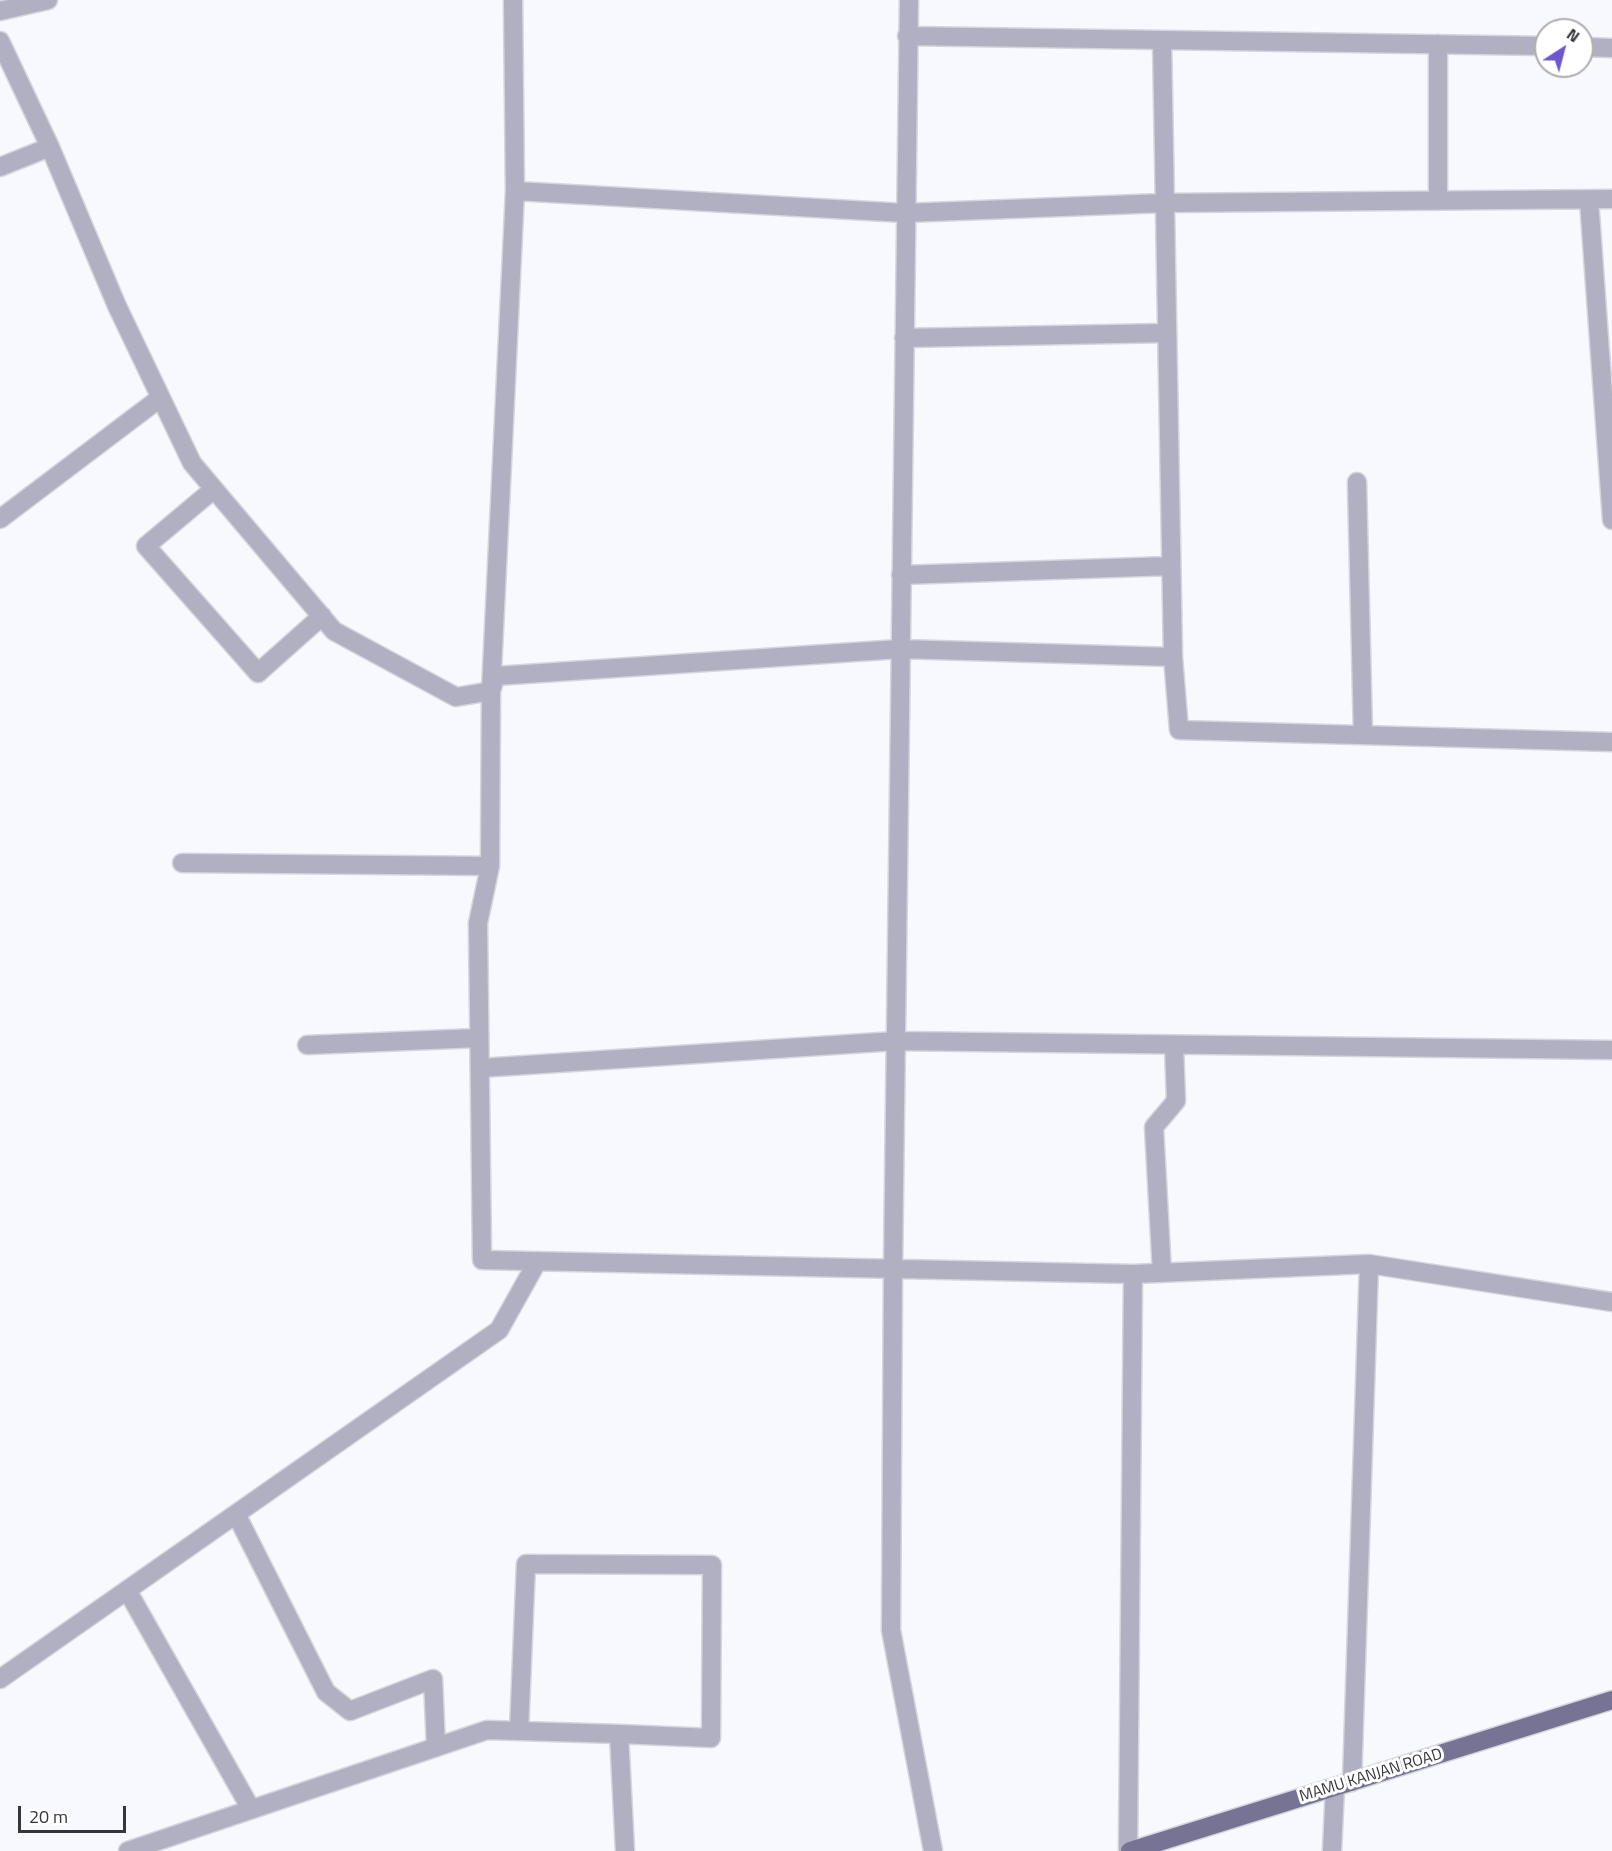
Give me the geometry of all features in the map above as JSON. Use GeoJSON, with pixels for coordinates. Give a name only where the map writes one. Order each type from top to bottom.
{"type":"FeatureCollection","features":[{"type":"Feature","properties":{"kind":"main road","name":"MAMU KANJAN ROAD"},"geometry":{"type":"LineString","coordinates":[[1129,1851],[1612,1700]]}},
{"type":"Feature","properties":{"kind":"street"},"geometry":{"type":"LineString","coordinates":[[0,11],[48,0]]}},
{"type":"Feature","properties":{"kind":"street"},"geometry":{"type":"LineString","coordinates":[[513,0],[515,191],[491,691],[490,866],[478,923],[482,1260],[1133,1274],[1369,1264],[1612,1302]]}},
{"type":"Feature","properties":{"kind":"street"},"geometry":{"type":"LineString","coordinates":[[909,0],[893,1268],[891,1630],[933,1851]]}},
{"type":"Feature","properties":{"kind":"street"},"geometry":{"type":"LineString","coordinates":[[907,36],[1534,46]]}},
{"type":"Feature","properties":{"kind":"street"},"geometry":{"type":"LineString","coordinates":[[1162,40],[1173,657],[1179,730],[1612,742]]}},
{"type":"Feature","properties":{"kind":"street"},"geometry":{"type":"LineString","coordinates":[[0,41],[50,147],[117,306],[192,463],[334,631],[456,698],[491,691]]}},
{"type":"Feature","properties":{"kind":"street"},"geometry":{"type":"LineString","coordinates":[[1438,44],[1438,201]]}},
{"type":"Feature","properties":{"kind":"street"},"geometry":{"type":"LineString","coordinates":[[1594,47],[1612,48]]}},
{"type":"Feature","properties":{"kind":"street"},"geometry":{"type":"LineString","coordinates":[[0,167],[50,147]]}},
{"type":"Feature","properties":{"kind":"street"},"geometry":{"type":"LineString","coordinates":[[515,191],[905,213],[1164,204],[1612,199]]}},
{"type":"Feature","properties":{"kind":"street"},"geometry":{"type":"LineString","coordinates":[[1589,200],[1610,465],[1612,520]]}},
{"type":"Feature","properties":{"kind":"street"},"geometry":{"type":"LineString","coordinates":[[904,338],[1167,333]]}},
{"type":"Feature","properties":{"kind":"street"},"geometry":{"type":"LineString","coordinates":[[0,519],[160,398]]}},
{"type":"Feature","properties":{"kind":"street"},"geometry":{"type":"LineString","coordinates":[[1357,482],[1363,735]]}},
{"type":"Feature","properties":{"kind":"street"},"geometry":{"type":"LineString","coordinates":[[214,489],[146,546],[258,673],[322,616]]}},
{"type":"Feature","properties":{"kind":"street"},"geometry":{"type":"LineString","coordinates":[[901,575],[1171,566]]}},
{"type":"Feature","properties":{"kind":"street"},"geometry":{"type":"LineString","coordinates":[[491,691],[496,676],[900,649],[1173,657]]}},
{"type":"Feature","properties":{"kind":"street"},"geometry":{"type":"LineString","coordinates":[[182,863],[490,866]]}},
{"type":"Feature","properties":{"kind":"street"},"geometry":{"type":"LineString","coordinates":[[307,1045],[479,1038]]}},
{"type":"Feature","properties":{"kind":"street"},"geometry":{"type":"LineString","coordinates":[[480,1068],[896,1041],[1612,1050]]}},
{"type":"Feature","properties":{"kind":"street"},"geometry":{"type":"LineString","coordinates":[[1162,1273],[1154,1127],[1176,1101],[1174,1045]]}},
{"type":"Feature","properties":{"kind":"street"},"geometry":{"type":"LineString","coordinates":[[0,1679],[499,1330],[537,1262]]}},
{"type":"Feature","properties":{"kind":"street"},"geometry":{"type":"LineString","coordinates":[[1332,1851],[1344,1784],[1369,1264]]}},
{"type":"Feature","properties":{"kind":"street"},"geometry":{"type":"LineString","coordinates":[[1129,1851],[1133,1274]]}},
{"type":"Feature","properties":{"kind":"street"},"geometry":{"type":"LineString","coordinates":[[236,1514],[326,1692],[350,1711],[433,1679],[436,1747]]}},
{"type":"Feature","properties":{"kind":"street"},"geometry":{"type":"LineString","coordinates":[[128,1851],[487,1730],[711,1738],[712,1564],[526,1564],[519,1731]]}},
{"type":"Feature","properties":{"kind":"street"},"geometry":{"type":"LineString","coordinates":[[127,1590],[250,1809]]}},
{"type":"Feature","properties":{"kind":"street"},"geometry":{"type":"LineString","coordinates":[[620,1734],[625,1851]]}}]}
